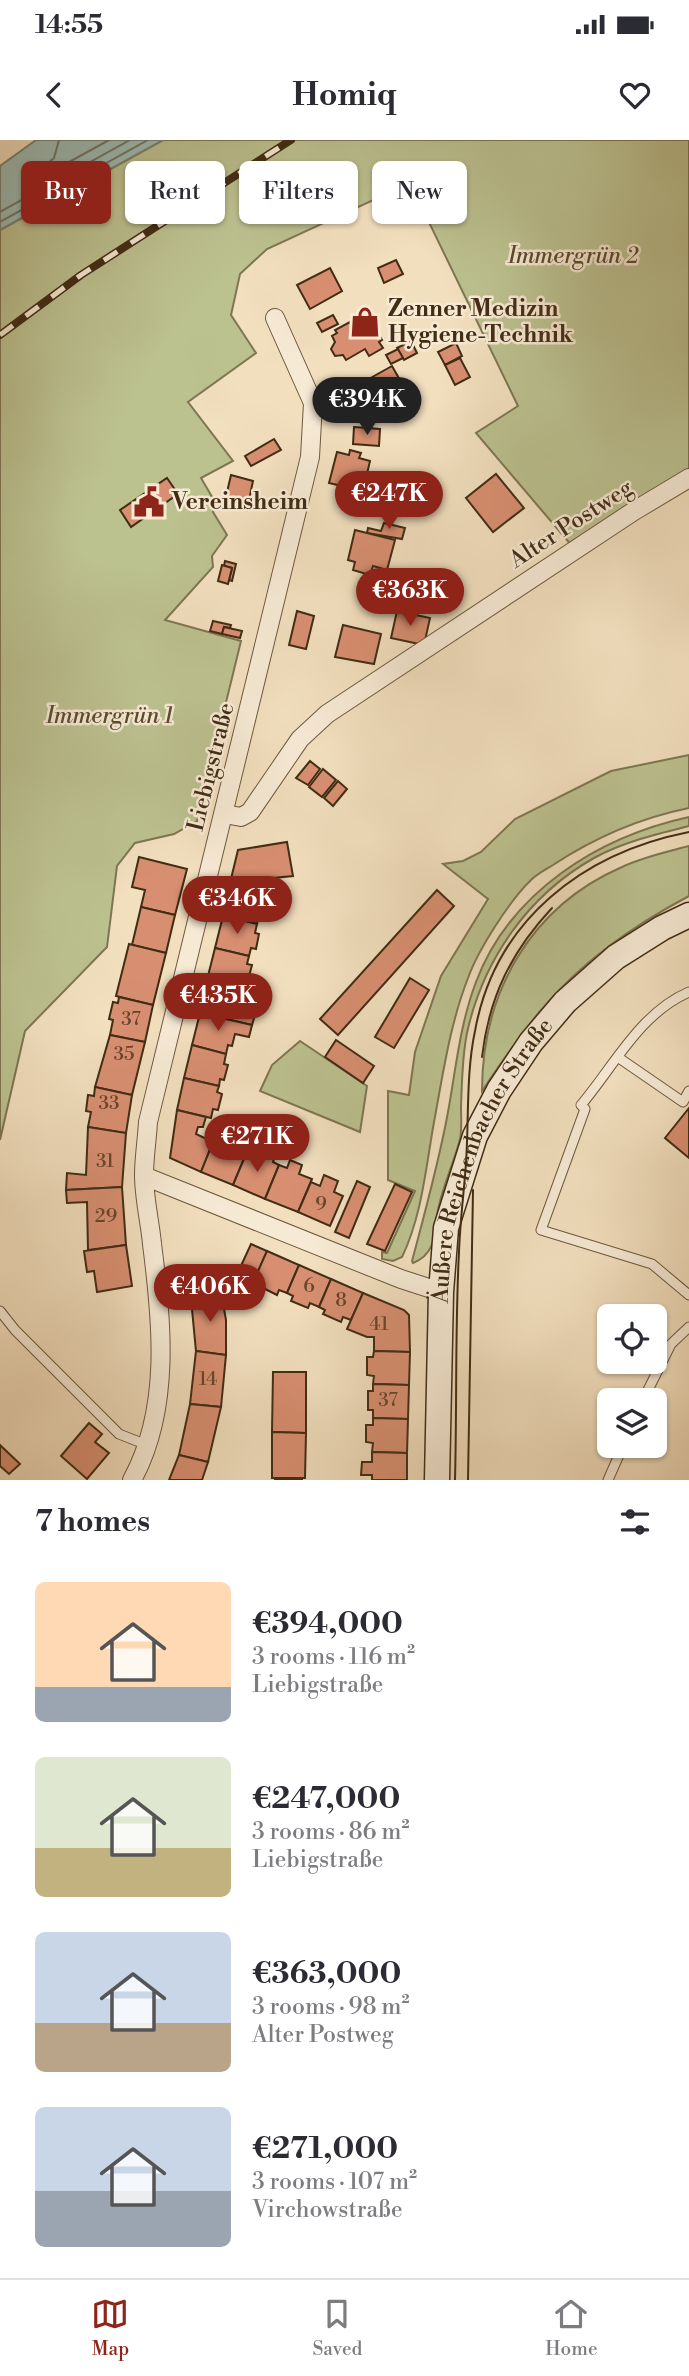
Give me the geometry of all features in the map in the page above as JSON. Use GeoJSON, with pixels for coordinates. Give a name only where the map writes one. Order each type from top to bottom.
{"type":"FeatureCollection","features":[{"type":"Feature","properties":{"kind":"street","name":"Liebigstraße"},"geometry":{"type":"LineString","coordinates":[[132,1480],[147,1445],[158,1386],[159,1300],[144,1176],[148,1122],[310,457],[313,404],[275,318]]}},
{"type":"Feature","properties":{"kind":"street","name":"Alter Postweg"},"geometry":{"type":"LineString","coordinates":[[225,814],[241,817],[250,812],[300,739],[327,714],[634,511],[689,478]]}},
{"type":"Feature","properties":{"kind":"street","name":"Äußere Reichenbacher Straße"},"geometry":{"type":"LineString","coordinates":[[437,1480],[441,1292],[446,1228],[475,1136],[499,1090],[530,1042],[565,1002],[615,957],[689,915]]}},
{"type":"Feature","properties":{"kind":"street"},"geometry":{"type":"LineString","coordinates":[[144,1176],[401,1279],[441,1292]]}},
{"type":"Feature","properties":{"kind":"lane"},"geometry":{"type":"LineString","coordinates":[[689,992],[660,1010],[642,1026],[581,1105],[585,1109],[541,1230],[652,1264],[689,1294]]}},
{"type":"Feature","properties":{"kind":"lane"},"geometry":{"type":"LineString","coordinates":[[619,1058],[683,1102],[689,1091]]}},
{"type":"Feature","properties":{"kind":"lane"},"geometry":{"type":"LineString","coordinates":[[0,1311],[15,1330],[119,1434],[147,1445]]}},
{"type":"Feature","properties":{"kind":"lane"},"geometry":{"type":"LineString","coordinates":[[649,1388],[671,1344],[689,1327]]}},
{"type":"Feature","properties":{"kind":"lane"},"geometry":{"type":"LineString","coordinates":[[608,1480],[618,1458]]}},
{"type":"Feature","properties":{"kind":"green space"},"geometry":{"type":"Polygon","coordinates":[[[163,140],[689,140],[689,469],[572,546],[476,433],[518,406],[430,224],[467,224],[467,161],[372,161],[372,201],[358,207],[358,161],[239,161],[239,224],[321,224],[267,249],[240,274],[231,315],[256,353],[188,402],[233,461],[201,478],[215,502],[213,512],[227,535],[212,556],[213,567],[165,620],[241,641],[197,821],[174,834],[135,843],[117,866],[107,947],[25,1031],[0,1140],[0,230],[21,218],[21,224],[111,224],[111,169],[163,140]]]}},
{"type":"Feature","properties":{"kind":"green space"},"geometry":{"type":"Polygon","coordinates":[[[689,755],[689,808],[653,817],[585,846],[531,880],[504,912],[473,967],[462,995],[452,1031],[422,1191],[409,1241],[402,1257],[393,1261],[382,1259],[382,1252],[387,1253],[415,1191],[388,1180],[388,1091],[409,1095],[415,1052],[441,976],[488,899],[443,864],[463,861],[481,852],[515,819],[611,771],[689,755]]]}},
{"type":"Feature","properties":{"kind":"green space"},"geometry":{"type":"Polygon","coordinates":[[[689,817],[689,826],[617,847],[570,873],[529,910],[497,955],[474,1006],[467,1033],[462,1070],[460,1139],[440,1201],[433,1241],[426,1254],[413,1263],[444,1131],[466,1014],[476,982],[491,950],[511,921],[534,896],[561,873],[622,839],[689,817]]]}},
{"type":"Feature","properties":{"kind":"green space"},"geometry":{"type":"Polygon","coordinates":[[[689,846],[689,896],[611,945],[558,991],[526,1028],[482,1091],[484,1055],[491,1020],[502,988],[518,957],[537,930],[561,905],[590,884],[638,860],[689,846]]]}},
{"type":"Feature","properties":{"kind":"green space"},"geometry":{"type":"Polygon","coordinates":[[[300,1041],[367,1086],[360,1132],[260,1091],[272,1065],[300,1041]]]}},
{"type":"Feature","properties":{"kind":"water"},"geometry":{"type":"Polygon","coordinates":[[[36,140],[163,140],[111,169],[111,161],[21,161],[21,218],[0,230],[0,166],[36,140]]]}},
{"type":"Feature","properties":{"kind":"building"},"geometry":{"type":"Polygon","coordinates":[[[396,260],[403,274],[384,283],[378,268],[396,260]]]}},
{"type":"Feature","properties":{"kind":"building"},"geometry":{"type":"Polygon","coordinates":[[[330,268],[342,291],[310,309],[297,285],[330,268]]]}},
{"type":"Feature","properties":{"kind":"building"},"geometry":{"type":"Polygon","coordinates":[[[333,315],[338,324],[322,332],[317,323],[333,315]]]}},
{"type":"Feature","properties":{"kind":"building"},"geometry":{"type":"Polygon","coordinates":[[[368,316],[382,340],[379,342],[383,348],[369,356],[365,349],[346,360],[343,355],[335,356],[331,349],[335,342],[332,336],[337,333],[335,330],[368,316]]]}},
{"type":"Feature","properties":{"kind":"building"},"geometry":{"type":"Polygon","coordinates":[[[411,341],[417,353],[404,360],[397,348],[411,341]]]}},
{"type":"Feature","properties":{"kind":"building"},"geometry":{"type":"Polygon","coordinates":[[[456,343],[462,356],[445,365],[438,352],[456,343]]]}},
{"type":"Feature","properties":{"kind":"building"},"geometry":{"type":"Polygon","coordinates":[[[398,349],[403,358],[391,364],[386,355],[398,349]]]}},
{"type":"Feature","properties":{"kind":"building"},"geometry":{"type":"Polygon","coordinates":[[[460,358],[470,377],[455,385],[445,365],[460,358]]]}},
{"type":"Feature","properties":{"kind":"building"},"geometry":{"type":"Polygon","coordinates":[[[392,366],[409,396],[376,415],[358,385],[392,366]]]}},
{"type":"Feature","properties":{"kind":"building"},"geometry":{"type":"Polygon","coordinates":[[[398,402],[402,408],[384,418],[381,412],[398,402]]]}},
{"type":"Feature","properties":{"kind":"building"},"geometry":{"type":"Polygon","coordinates":[[[354,427],[380,429],[379,446],[353,444],[354,427]]]}},
{"type":"Feature","properties":{"kind":"building"},"geometry":{"type":"Polygon","coordinates":[[[274,439],[281,450],[251,466],[245,456],[274,439]]]}},
{"type":"Feature","properties":{"kind":"building"},"geometry":{"type":"Polygon","coordinates":[[[350,450],[361,453],[359,458],[370,461],[363,491],[329,483],[337,452],[349,455],[350,450]]]}},
{"type":"Feature","properties":{"kind":"building"},"geometry":{"type":"Polygon","coordinates":[[[496,474],[524,508],[493,532],[466,498],[496,474]]]}},
{"type":"Feature","properties":{"kind":"building"},"geometry":{"type":"Polygon","coordinates":[[[231,475],[253,481],[247,510],[224,505],[231,475]]]}},
{"type":"Feature","properties":{"kind":"building","name":"Vereinsheim"},"geometry":{"type":"Polygon","coordinates":[[[167,478],[178,494],[131,527],[120,510],[167,478]]]}},
{"type":"Feature","properties":{"kind":"building"},"geometry":{"type":"Polygon","coordinates":[[[384,523],[405,528],[402,539],[367,533],[368,528],[381,531],[384,523]]]}},
{"type":"Feature","properties":{"kind":"building"},"geometry":{"type":"Polygon","coordinates":[[[355,530],[395,540],[387,570],[373,566],[370,575],[353,570],[355,562],[348,560],[355,530]]]}},
{"type":"Feature","properties":{"kind":"building"},"geometry":{"type":"Polygon","coordinates":[[[225,561],[236,564],[232,581],[229,580],[232,568],[224,566],[225,561]]]}},
{"type":"Feature","properties":{"kind":"building"},"geometry":{"type":"Polygon","coordinates":[[[222,565],[232,568],[228,584],[218,581],[222,565]]]}},
{"type":"Feature","properties":{"kind":"building"},"geometry":{"type":"Polygon","coordinates":[[[297,611],[314,616],[306,649],[289,645],[297,611]]]}},
{"type":"Feature","properties":{"kind":"building"},"geometry":{"type":"Polygon","coordinates":[[[397,611],[430,618],[424,645],[391,638],[397,611]]]}},
{"type":"Feature","properties":{"kind":"building"},"geometry":{"type":"Polygon","coordinates":[[[213,621],[231,625],[230,628],[224,627],[222,634],[210,631],[213,621]]]}},
{"type":"Feature","properties":{"kind":"building"},"geometry":{"type":"Polygon","coordinates":[[[343,625],[381,634],[374,664],[335,657],[343,625]]]}},
{"type":"Feature","properties":{"kind":"building"},"geometry":{"type":"Polygon","coordinates":[[[224,627],[242,631],[240,638],[222,634],[224,627]]]}},
{"type":"Feature","properties":{"kind":"building"},"geometry":{"type":"Polygon","coordinates":[[[310,761],[320,769],[308,785],[296,778],[310,761]]]}},
{"type":"Feature","properties":{"kind":"building"},"geometry":{"type":"Polygon","coordinates":[[[323,769],[336,780],[322,797],[309,787],[323,769]]]}},
{"type":"Feature","properties":{"kind":"building"},"geometry":{"type":"Polygon","coordinates":[[[338,781],[347,789],[333,806],[324,798],[338,781]]]}},
{"type":"Feature","properties":{"kind":"building"},"geometry":{"type":"Polygon","coordinates":[[[287,842],[293,876],[273,878],[269,893],[230,883],[238,850],[287,842]]]}},
{"type":"Feature","properties":{"kind":"building"},"geometry":{"type":"Polygon","coordinates":[[[139,857],[187,869],[175,915],[141,907],[145,890],[132,887],[139,857]]]}},
{"type":"Feature","properties":{"kind":"building"},"geometry":{"type":"Polygon","coordinates":[[[230,883],[265,892],[263,900],[267,902],[263,917],[259,916],[257,924],[223,916],[230,883]]]}},
{"type":"Feature","properties":{"kind":"building"},"geometry":{"type":"Polygon","coordinates":[[[437,890],[454,906],[338,1035],[320,1019],[437,890]]]}},
{"type":"Feature","properties":{"kind":"building"},"geometry":{"type":"Polygon","coordinates":[[[141,907],[175,915],[166,953],[132,945],[141,907]]]}},
{"type":"Feature","properties":{"kind":"building"},"geometry":{"type":"Polygon","coordinates":[[[223,916],[257,924],[255,933],[259,934],[256,949],[251,948],[249,956],[215,948],[223,916]]]}},
{"type":"Feature","properties":{"kind":"building"},"geometry":{"type":"Polygon","coordinates":[[[129,944],[166,953],[153,1005],[116,996],[129,944]]]}},
{"type":"Feature","properties":{"kind":"building"},"geometry":{"type":"Polygon","coordinates":[[[215,948],[249,956],[247,964],[252,965],[248,980],[243,979],[241,988],[207,980],[215,948]]]}},
{"type":"Feature","properties":{"kind":"building"},"geometry":{"type":"Polygon","coordinates":[[[410,978],[429,990],[394,1048],[375,1037],[410,978]]]}},
{"type":"Feature","properties":{"kind":"building"},"geometry":{"type":"Polygon","coordinates":[[[207,980],[241,988],[241,1012],[255,1015],[252,1025],[200,1013],[207,980]]]}},
{"type":"Feature","properties":{"kind":"building"},"geometry":{"type":"Polygon","coordinates":[[[119,997],[153,1005],[145,1042],[110,1035],[113,1020],[109,1019],[113,1002],[118,1003],[119,997]]]}},
{"type":"Feature","properties":{"kind":"building"},"geometry":{"type":"Polygon","coordinates":[[[200,1013],[252,1025],[249,1037],[235,1034],[232,1046],[228,1045],[226,1054],[192,1045],[200,1013]]]}},
{"type":"Feature","properties":{"kind":"building"},"geometry":{"type":"Polygon","coordinates":[[[110,1035],[145,1042],[132,1095],[95,1087],[110,1035]]]}},
{"type":"Feature","properties":{"kind":"building"},"geometry":{"type":"Polygon","coordinates":[[[336,1040],[374,1066],[363,1083],[325,1057],[336,1040]]]}},
{"type":"Feature","properties":{"kind":"building"},"geometry":{"type":"Polygon","coordinates":[[[192,1045],[226,1054],[224,1064],[228,1065],[224,1080],[220,1079],[219,1086],[184,1078],[192,1045]]]}},
{"type":"Feature","properties":{"kind":"building"},"geometry":{"type":"Polygon","coordinates":[[[184,1078],[219,1086],[217,1092],[222,1094],[218,1110],[213,1109],[211,1118],[177,1110],[184,1078]]]}},
{"type":"Feature","properties":{"kind":"building"},"geometry":{"type":"Polygon","coordinates":[[[95,1087],[132,1095],[126,1133],[88,1127],[91,1112],[86,1111],[88,1095],[94,1096],[95,1087]]]}},
{"type":"Feature","properties":{"kind":"building"},"geometry":{"type":"Polygon","coordinates":[[[689,1108],[689,1158],[665,1138],[689,1108]]]}},
{"type":"Feature","properties":{"kind":"building"},"geometry":{"type":"Polygon","coordinates":[[[177,1110],[206,1117],[203,1127],[198,1127],[196,1134],[213,1142],[201,1172],[170,1158],[177,1110]]]}},
{"type":"Feature","properties":{"kind":"building"},"geometry":{"type":"Polygon","coordinates":[[[88,1127],[126,1133],[122,1187],[66,1190],[67,1173],[86,1175],[88,1127]]]}},
{"type":"Feature","properties":{"kind":"building"},"geometry":{"type":"Polygon","coordinates":[[[226,1139],[242,1146],[240,1151],[246,1154],[233,1185],[201,1172],[213,1142],[223,1146],[226,1139]]]}},
{"type":"Feature","properties":{"kind":"building"},"geometry":{"type":"Polygon","coordinates":[[[263,1148],[276,1154],[273,1162],[279,1165],[265,1199],[233,1185],[246,1154],[259,1159],[263,1148]]]}},
{"type":"Feature","properties":{"kind":"building"},"geometry":{"type":"Polygon","coordinates":[[[290,1160],[302,1165],[299,1174],[312,1179],[298,1212],[265,1199],[279,1165],[287,1168],[290,1160]]]}},
{"type":"Feature","properties":{"kind":"building"},"geometry":{"type":"Polygon","coordinates":[[[324,1175],[338,1181],[334,1192],[343,1196],[330,1226],[298,1212],[311,1182],[320,1186],[324,1175]]]}},
{"type":"Feature","properties":{"kind":"building"},"geometry":{"type":"Polygon","coordinates":[[[357,1181],[370,1187],[349,1238],[335,1232],[357,1181]]]}},
{"type":"Feature","properties":{"kind":"building"},"geometry":{"type":"Polygon","coordinates":[[[395,1184],[412,1192],[385,1251],[367,1244],[395,1184]]]}},
{"type":"Feature","properties":{"kind":"building"},"geometry":{"type":"Polygon","coordinates":[[[122,1187],[126,1245],[88,1250],[87,1202],[67,1203],[66,1190],[122,1187]]]}},
{"type":"Feature","properties":{"kind":"building"},"geometry":{"type":"Polygon","coordinates":[[[251,1244],[267,1251],[251,1289],[234,1281],[251,1244]]]}},
{"type":"Feature","properties":{"kind":"building"},"geometry":{"type":"Polygon","coordinates":[[[126,1245],[132,1286],[97,1292],[94,1271],[87,1272],[84,1251],[126,1245]]]}},
{"type":"Feature","properties":{"kind":"building"},"geometry":{"type":"Polygon","coordinates":[[[267,1251],[299,1265],[287,1293],[279,1290],[277,1295],[259,1286],[260,1283],[254,1280],[267,1251]]]}},
{"type":"Feature","properties":{"kind":"building"},"geometry":{"type":"Polygon","coordinates":[[[299,1265],[331,1279],[319,1307],[310,1303],[308,1308],[291,1301],[293,1296],[287,1293],[299,1265]]]}},
{"type":"Feature","properties":{"kind":"building"},"geometry":{"type":"Polygon","coordinates":[[[331,1279],[363,1293],[351,1320],[343,1317],[341,1322],[323,1314],[325,1310],[319,1307],[331,1279]]]}},
{"type":"Feature","properties":{"kind":"building"},"geometry":{"type":"Polygon","coordinates":[[[221,1292],[226,1320],[226,1355],[196,1351],[191,1299],[221,1292]]]}},
{"type":"Feature","properties":{"kind":"building"},"geometry":{"type":"Polygon","coordinates":[[[363,1293],[404,1310],[409,1315],[410,1352],[374,1351],[374,1337],[347,1329],[363,1293]]]}},
{"type":"Feature","properties":{"kind":"building"},"geometry":{"type":"Polygon","coordinates":[[[196,1351],[226,1355],[221,1407],[190,1404],[196,1351]]]}},
{"type":"Feature","properties":{"kind":"building"},"geometry":{"type":"Polygon","coordinates":[[[374,1351],[410,1352],[409,1385],[373,1384],[374,1376],[367,1375],[367,1357],[373,1357],[374,1351]]]}},
{"type":"Feature","properties":{"kind":"building"},"geometry":{"type":"Polygon","coordinates":[[[273,1372],[306,1372],[306,1433],[272,1432],[273,1372]]]}},
{"type":"Feature","properties":{"kind":"building"},"geometry":{"type":"Polygon","coordinates":[[[373,1384],[409,1385],[408,1419],[373,1418],[373,1410],[368,1410],[368,1391],[373,1391],[373,1384]]]}},
{"type":"Feature","properties":{"kind":"building"},"geometry":{"type":"Polygon","coordinates":[[[190,1404],[221,1407],[208,1462],[179,1455],[190,1404]]]}},
{"type":"Feature","properties":{"kind":"building"},"geometry":{"type":"Polygon","coordinates":[[[373,1418],[408,1419],[407,1453],[372,1452],[373,1443],[366,1442],[366,1425],[373,1425],[373,1418]]]}},
{"type":"Feature","properties":{"kind":"building"},"geometry":{"type":"Polygon","coordinates":[[[89,1423],[102,1434],[95,1442],[109,1453],[87,1479],[61,1456],[89,1423]]]}},
{"type":"Feature","properties":{"kind":"building"},"geometry":{"type":"Polygon","coordinates":[[[272,1432],[306,1433],[305,1478],[272,1478],[272,1432]]]}},
{"type":"Feature","properties":{"kind":"building"},"geometry":{"type":"Polygon","coordinates":[[[0,1445],[20,1464],[9,1474],[0,1466],[0,1445]]]}},
{"type":"Feature","properties":{"kind":"building"},"geometry":{"type":"Polygon","coordinates":[[[372,1452],[407,1453],[407,1480],[372,1480],[372,1475],[361,1475],[362,1462],[372,1462],[372,1452]]]}},
{"type":"Feature","properties":{"kind":"building"},"geometry":{"type":"Polygon","coordinates":[[[179,1455],[208,1462],[202,1480],[169,1480],[179,1455]]]}},
{"type":"Feature","properties":{"kind":"building"},"geometry":{"type":"Polygon","coordinates":[[[302,1478],[302,1480],[275,1480],[302,1478]]]}},
{"type":"Feature","properties":{"kind":"tram line"},"geometry":{"type":"LineString","coordinates":[[455,1480],[458,1280],[469,1080],[475,1031],[486,991],[502,956],[524,925],[550,898],[580,875],[614,856],[650,842],[689,832]]}},
{"type":"Feature","properties":{"kind":"tram line"},"geometry":{"type":"LineString","coordinates":[[482,1057],[490,1015],[504,976],[525,941],[552,908]]}},
{"type":"Feature","properties":{"kind":"tram line"},"geometry":{"type":"LineString","coordinates":[[468,1480],[473,1190]]}},
{"type":"Feature","properties":{"kind":"railway"},"geometry":{"type":"LineString","coordinates":[[0,335],[81,275],[291,140]]}},
{"type":"Feature","properties":{"kind":"place","name":"Zenner Medizin Hygiene-Technik"},"geometry":{"type":"Point","coordinates":[365,322]}},
{"type":"Feature","properties":{"kind":"place","name":"Vereinsheim"},"geometry":{"type":"Point","coordinates":[149,502]}},
{"type":"Feature","properties":{"kind":"park label","name":"Immergrün 2"},"geometry":{"type":"Point","coordinates":[573,256]}},
{"type":"Feature","properties":{"kind":"park label","name":"Immergrün 1"},"geometry":{"type":"Point","coordinates":[109,716]}}]}
